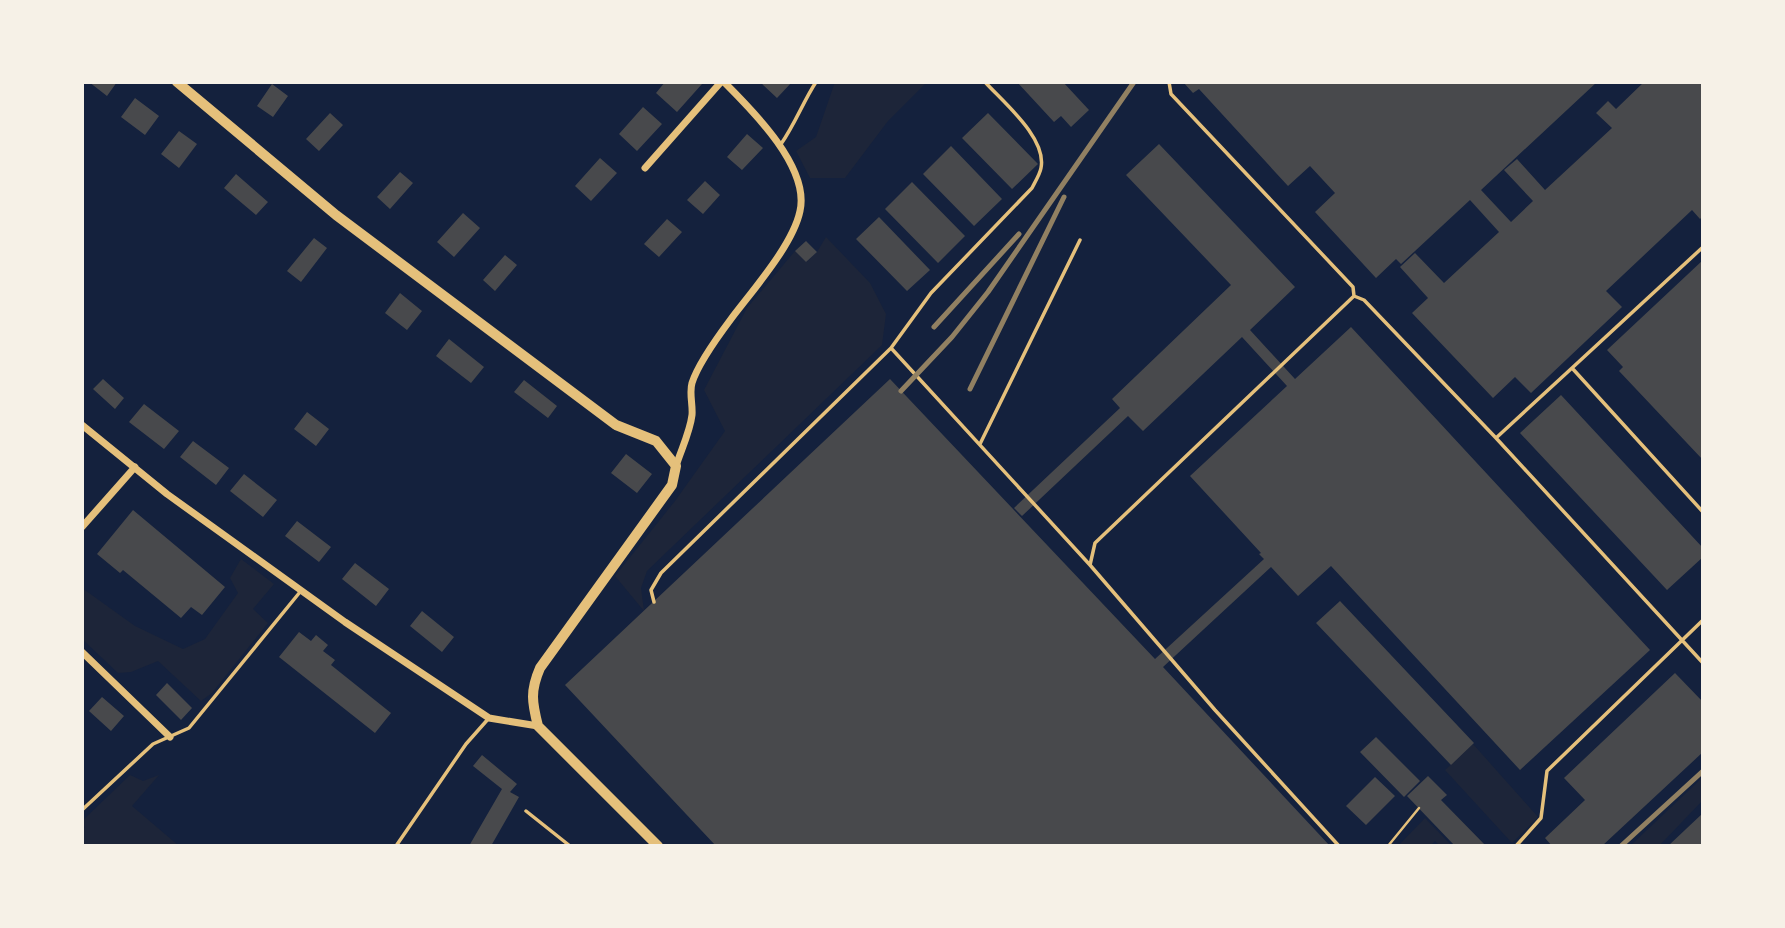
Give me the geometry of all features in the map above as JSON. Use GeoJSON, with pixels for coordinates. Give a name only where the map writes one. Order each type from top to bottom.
{"type":"FeatureCollection","features":[{"type":"Feature","properties":{"kind":"main road"},"geometry":{"type":"LineString","coordinates":[[177,82],[336,215],[616,425],[656,441],[676,466],[672,485],[540,668],[533,685],[532,704],[538,726],[658,846]]}},
{"type":"Feature","properties":{"kind":"street"},"geometry":{"type":"LineString","coordinates":[[645,167],[722,82],[756,114],[780,145],[798,183],[801,209],[781,250],[718,337],[692,384],[692,416],[676,466]]}},
{"type":"Feature","properties":{"kind":"street"},"geometry":{"type":"LineString","coordinates":[[82,425],[167,494],[345,622],[489,718],[538,726]]}},
{"type":"Feature","properties":{"kind":"street"},"geometry":{"type":"LineString","coordinates":[[82,527],[135,467]]}},
{"type":"Feature","properties":{"kind":"street"},"geometry":{"type":"LineString","coordinates":[[82,652],[170,737]]}},
{"type":"Feature","properties":{"kind":"lane"},"geometry":{"type":"LineString","coordinates":[[780,145],[817,82]]}},
{"type":"Feature","properties":{"kind":"lane"},"geometry":{"type":"LineString","coordinates":[[654,602],[651,590],[661,573],[891,348],[931,293],[1032,188],[1041,169],[1042,153],[1037,140],[985,82]]}},
{"type":"Feature","properties":{"kind":"lane"},"geometry":{"type":"LineString","coordinates":[[1169,82],[1171,93],[1353,287],[1354,296]]}},
{"type":"Feature","properties":{"kind":"lane"},"geometry":{"type":"LineString","coordinates":[[980,444],[1080,240]]}},
{"type":"Feature","properties":{"kind":"lane"},"geometry":{"type":"LineString","coordinates":[[1496,438],[1703,247]]}},
{"type":"Feature","properties":{"kind":"lane"},"geometry":{"type":"LineString","coordinates":[[1354,296],[1364,300],[1496,438],[1703,663]]}},
{"type":"Feature","properties":{"kind":"lane"},"geometry":{"type":"LineString","coordinates":[[1090,565],[1095,543],[1354,296]]}},
{"type":"Feature","properties":{"kind":"lane"},"geometry":{"type":"LineString","coordinates":[[891,348],[1090,565],[1215,710],[1339,846]]}},
{"type":"Feature","properties":{"kind":"lane"},"geometry":{"type":"LineString","coordinates":[[1572,368],[1703,512]]}},
{"type":"Feature","properties":{"kind":"lane"},"geometry":{"type":"LineString","coordinates":[[82,810],[153,744],[189,728],[301,590]]}},
{"type":"Feature","properties":{"kind":"lane"},"geometry":{"type":"LineString","coordinates":[[1516,846],[1541,818],[1547,771],[1703,620]]}},
{"type":"Feature","properties":{"kind":"lane"},"geometry":{"type":"LineString","coordinates":[[396,846],[466,744],[489,718]]}},
{"type":"Feature","properties":{"kind":"lane"},"geometry":{"type":"LineString","coordinates":[[526,811],[570,846]]}},
{"type":"Feature","properties":{"kind":"path"},"geometry":{"type":"LineString","coordinates":[[1388,846],[1419,808]]}},
{"type":"Feature","properties":{"kind":"shaded area"},"geometry":{"type":"Polygon","coordinates":[[[835,82],[927,82],[888,121],[845,178],[810,178],[796,151],[816,137],[835,82]]]}},
{"type":"Feature","properties":{"kind":"shaded area"},"geometry":{"type":"Polygon","coordinates":[[[826,237],[870,283],[886,314],[882,345],[647,571],[641,588],[644,611],[615,576],[675,501],[725,431],[704,390],[747,308],[795,251],[806,262],[817,252],[826,237]]]}},
{"type":"Feature","properties":{"kind":"shaded area"},"geometry":{"type":"Polygon","coordinates":[[[241,559],[274,584],[253,609],[268,623],[212,693],[201,701],[158,661],[131,672],[118,673],[82,639],[82,588],[135,626],[183,649],[205,639],[238,593],[230,578],[241,559]]]}},
{"type":"Feature","properties":{"kind":"shaded area"},"geometry":{"type":"Polygon","coordinates":[[[1473,744],[1538,817],[1512,843],[1445,770],[1473,744]]]}},
{"type":"Feature","properties":{"kind":"shaded area"},"geometry":{"type":"Polygon","coordinates":[[[130,775],[143,781],[159,775],[132,806],[179,846],[82,846],[82,829],[85,827],[82,826],[82,821],[130,775]]]}},
{"type":"Feature","properties":{"kind":"shaded area"},"geometry":{"type":"Polygon","coordinates":[[[1703,777],[1703,800],[1659,846],[1630,846],[1703,777]]]}},
{"type":"Feature","properties":{"kind":"shaded area"},"geometry":{"type":"Polygon","coordinates":[[[1425,818],[1452,846],[1440,846],[1435,841],[1430,846],[1398,846],[1425,818]]]}},
{"type":"Feature","properties":{"kind":"building"},"geometry":{"type":"Polygon","coordinates":[[[89,82],[117,82],[107,96],[89,82]]]}},
{"type":"Feature","properties":{"kind":"building"},"geometry":{"type":"Polygon","coordinates":[[[665,82],[702,84],[677,112],[656,93],[665,82]]]}},
{"type":"Feature","properties":{"kind":"building"},"geometry":{"type":"Polygon","coordinates":[[[760,82],[792,82],[777,98],[760,82]]]}},
{"type":"Feature","properties":{"kind":"building"},"geometry":{"type":"Polygon","coordinates":[[[1017,82],[1063,82],[1089,110],[1071,127],[1061,116],[1054,122],[1017,82]]]}},
{"type":"Feature","properties":{"kind":"building"},"geometry":{"type":"Polygon","coordinates":[[[1183,82],[1597,82],[1481,190],[1511,222],[1533,201],[1504,170],[1517,159],[1545,190],[1612,128],[1596,113],[1608,101],[1616,109],[1644,82],[1703,82],[1703,216],[1700,219],[1692,210],[1606,291],[1622,307],[1531,393],[1515,377],[1493,398],[1412,313],[1428,298],[1400,267],[1415,253],[1444,283],[1499,232],[1470,200],[1401,264],[1396,259],[1376,278],[1315,212],[1335,193],[1310,166],[1288,186],[1199,89],[1193,93],[1183,82]]]}},
{"type":"Feature","properties":{"kind":"building"},"geometry":{"type":"Polygon","coordinates":[[[272,84],[288,96],[273,117],[257,106],[272,84]]]}},
{"type":"Feature","properties":{"kind":"building"},"geometry":{"type":"Polygon","coordinates":[[[135,98],[159,116],[145,135],[121,117],[135,98]]]}},
{"type":"Feature","properties":{"kind":"building"},"geometry":{"type":"Polygon","coordinates":[[[643,107],[662,124],[637,151],[619,134],[643,107]]]}},
{"type":"Feature","properties":{"kind":"building"},"geometry":{"type":"Polygon","coordinates":[[[330,113],[343,125],[319,151],[306,139],[330,113]]]}},
{"type":"Feature","properties":{"kind":"building"},"geometry":{"type":"Polygon","coordinates":[[[988,113],[1038,164],[1012,189],[962,138],[988,113]]]}},
{"type":"Feature","properties":{"kind":"building"},"geometry":{"type":"Polygon","coordinates":[[[179,131],[197,144],[179,168],[161,154],[179,131]]]}},
{"type":"Feature","properties":{"kind":"building"},"geometry":{"type":"Polygon","coordinates":[[[747,134],[763,148],[742,170],[727,157],[747,134]]]}},
{"type":"Feature","properties":{"kind":"building"},"geometry":{"type":"Polygon","coordinates":[[[1159,144],[1295,287],[1250,330],[1295,379],[1351,327],[1650,650],[1520,770],[1331,566],[1298,596],[1271,567],[1163,667],[1330,846],[716,846],[565,685],[890,379],[1155,659],[1264,559],[1190,476],[1287,386],[1242,337],[1143,431],[1128,416],[1022,516],[1014,508],[1120,408],[1112,399],[1231,285],[1126,175],[1159,144]]]}},
{"type":"Feature","properties":{"kind":"building"},"geometry":{"type":"Polygon","coordinates":[[[951,146],[1002,199],[974,226],[923,174],[951,146]]]}},
{"type":"Feature","properties":{"kind":"building"},"geometry":{"type":"Polygon","coordinates":[[[600,158],[617,173],[591,201],[575,186],[600,158]]]}},
{"type":"Feature","properties":{"kind":"building"},"geometry":{"type":"Polygon","coordinates":[[[400,172],[413,183],[390,209],[377,197],[400,172]]]}},
{"type":"Feature","properties":{"kind":"building"},"geometry":{"type":"Polygon","coordinates":[[[236,174],[268,202],[256,215],[224,188],[236,174]]]}},
{"type":"Feature","properties":{"kind":"building"},"geometry":{"type":"Polygon","coordinates":[[[705,181],[720,195],[703,214],[687,200],[705,181]]]}},
{"type":"Feature","properties":{"kind":"building"},"geometry":{"type":"Polygon","coordinates":[[[912,182],[965,236],[938,263],[885,209],[912,182]]]}},
{"type":"Feature","properties":{"kind":"building"},"geometry":{"type":"Polygon","coordinates":[[[463,213],[480,228],[454,257],[437,242],[463,213]]]}},
{"type":"Feature","properties":{"kind":"building"},"geometry":{"type":"Polygon","coordinates":[[[879,217],[930,270],[907,291],[856,239],[879,217]]]}},
{"type":"Feature","properties":{"kind":"building"},"geometry":{"type":"Polygon","coordinates":[[[667,219],[682,232],[659,257],[644,244],[667,219]]]}},
{"type":"Feature","properties":{"kind":"building"},"geometry":{"type":"Polygon","coordinates":[[[314,238],[327,248],[301,282],[287,271],[314,238]]]}},
{"type":"Feature","properties":{"kind":"building"},"geometry":{"type":"Polygon","coordinates":[[[806,241],[817,252],[806,262],[795,251],[806,241]]]}},
{"type":"Feature","properties":{"kind":"building"},"geometry":{"type":"Polygon","coordinates":[[[505,255],[517,265],[495,291],[483,280],[505,255]]]}},
{"type":"Feature","properties":{"kind":"building"},"geometry":{"type":"Polygon","coordinates":[[[1703,260],[1703,460],[1619,371],[1623,367],[1607,350],[1703,260]]]}},
{"type":"Feature","properties":{"kind":"building"},"geometry":{"type":"Polygon","coordinates":[[[400,293],[422,311],[407,330],[385,313],[400,293]]]}},
{"type":"Feature","properties":{"kind":"building"},"geometry":{"type":"Polygon","coordinates":[[[449,339],[484,367],[471,383],[436,356],[449,339]]]}},
{"type":"Feature","properties":{"kind":"building"},"geometry":{"type":"Polygon","coordinates":[[[103,379],[124,398],[115,409],[93,389],[103,379]]]}},
{"type":"Feature","properties":{"kind":"building"},"geometry":{"type":"Polygon","coordinates":[[[524,380],[557,406],[548,418],[514,392],[524,380]]]}},
{"type":"Feature","properties":{"kind":"building"},"geometry":{"type":"Polygon","coordinates":[[[1561,395],[1703,548],[1703,557],[1667,590],[1520,433],[1561,395]]]}},
{"type":"Feature","properties":{"kind":"building"},"geometry":{"type":"Polygon","coordinates":[[[144,404],[179,431],[164,449],[129,422],[144,404]]]}},
{"type":"Feature","properties":{"kind":"building"},"geometry":{"type":"Polygon","coordinates":[[[307,412],[329,429],[316,446],[294,429],[307,412]]]}},
{"type":"Feature","properties":{"kind":"building"},"geometry":{"type":"Polygon","coordinates":[[[193,441],[229,468],[216,485],[180,457],[193,441]]]}},
{"type":"Feature","properties":{"kind":"building"},"geometry":{"type":"Polygon","coordinates":[[[626,454],[652,474],[637,493],[611,473],[626,454]]]}},
{"type":"Feature","properties":{"kind":"building"},"geometry":{"type":"Polygon","coordinates":[[[244,474],[277,500],[263,517],[230,491],[244,474]]]}},
{"type":"Feature","properties":{"kind":"building"},"geometry":{"type":"Polygon","coordinates":[[[133,510],[225,587],[202,615],[191,607],[181,618],[123,570],[120,573],[97,554],[133,510]]]}},
{"type":"Feature","properties":{"kind":"building"},"geometry":{"type":"Polygon","coordinates":[[[297,521],[331,547],[319,562],[285,536],[297,521]]]}},
{"type":"Feature","properties":{"kind":"building"},"geometry":{"type":"Polygon","coordinates":[[[355,563],[389,589],[376,606],[342,579],[355,563]]]}},
{"type":"Feature","properties":{"kind":"building"},"geometry":{"type":"Polygon","coordinates":[[[1340,601],[1474,743],[1451,765],[1316,623],[1340,601]]]}},
{"type":"Feature","properties":{"kind":"building"},"geometry":{"type":"Polygon","coordinates":[[[422,611],[454,637],[442,652],[410,626],[422,611]]]}},
{"type":"Feature","properties":{"kind":"building"},"geometry":{"type":"Polygon","coordinates":[[[299,632],[311,641],[316,635],[328,645],[323,651],[335,660],[331,665],[391,713],[375,733],[279,657],[299,632]]]}},
{"type":"Feature","properties":{"kind":"building"},"geometry":{"type":"Polygon","coordinates":[[[1675,673],[1703,702],[1703,752],[1602,846],[1552,846],[1545,838],[1585,800],[1564,778],[1675,673]]]}},
{"type":"Feature","properties":{"kind":"building"},"geometry":{"type":"Polygon","coordinates":[[[167,683],[192,708],[181,720],[156,695],[167,683]]]}},
{"type":"Feature","properties":{"kind":"building"},"geometry":{"type":"Polygon","coordinates":[[[102,697],[124,716],[111,731],[89,711],[102,697]]]}},
{"type":"Feature","properties":{"kind":"building"},"geometry":{"type":"Polygon","coordinates":[[[1376,737],[1420,781],[1404,797],[1360,752],[1376,737]]]}},
{"type":"Feature","properties":{"kind":"building"},"geometry":{"type":"Polygon","coordinates":[[[482,755],[517,784],[510,792],[519,797],[491,846],[469,846],[502,789],[473,766],[482,755]]]}},
{"type":"Feature","properties":{"kind":"building"},"geometry":{"type":"Polygon","coordinates":[[[1428,776],[1447,795],[1441,800],[1486,846],[1455,846],[1407,796],[1428,776]]]}},
{"type":"Feature","properties":{"kind":"building"},"geometry":{"type":"Polygon","coordinates":[[[1375,777],[1395,796],[1366,825],[1346,806],[1375,777]]]}},
{"type":"Feature","properties":{"kind":"building"},"geometry":{"type":"Polygon","coordinates":[[[1703,813],[1703,846],[1668,846],[1703,813]]]}},
{"type":"Feature","properties":{"kind":"railway"},"geometry":{"type":"LineString","coordinates":[[901,391],[952,337],[988,292],[1134,82]]}},
{"type":"Feature","properties":{"kind":"railway"},"geometry":{"type":"LineString","coordinates":[[970,389],[1064,197]]}},
{"type":"Feature","properties":{"kind":"railway"},"geometry":{"type":"LineString","coordinates":[[934,327],[1019,234]]}},
{"type":"Feature","properties":{"kind":"railway"},"geometry":{"type":"LineString","coordinates":[[1621,846],[1703,771]]}}]}
